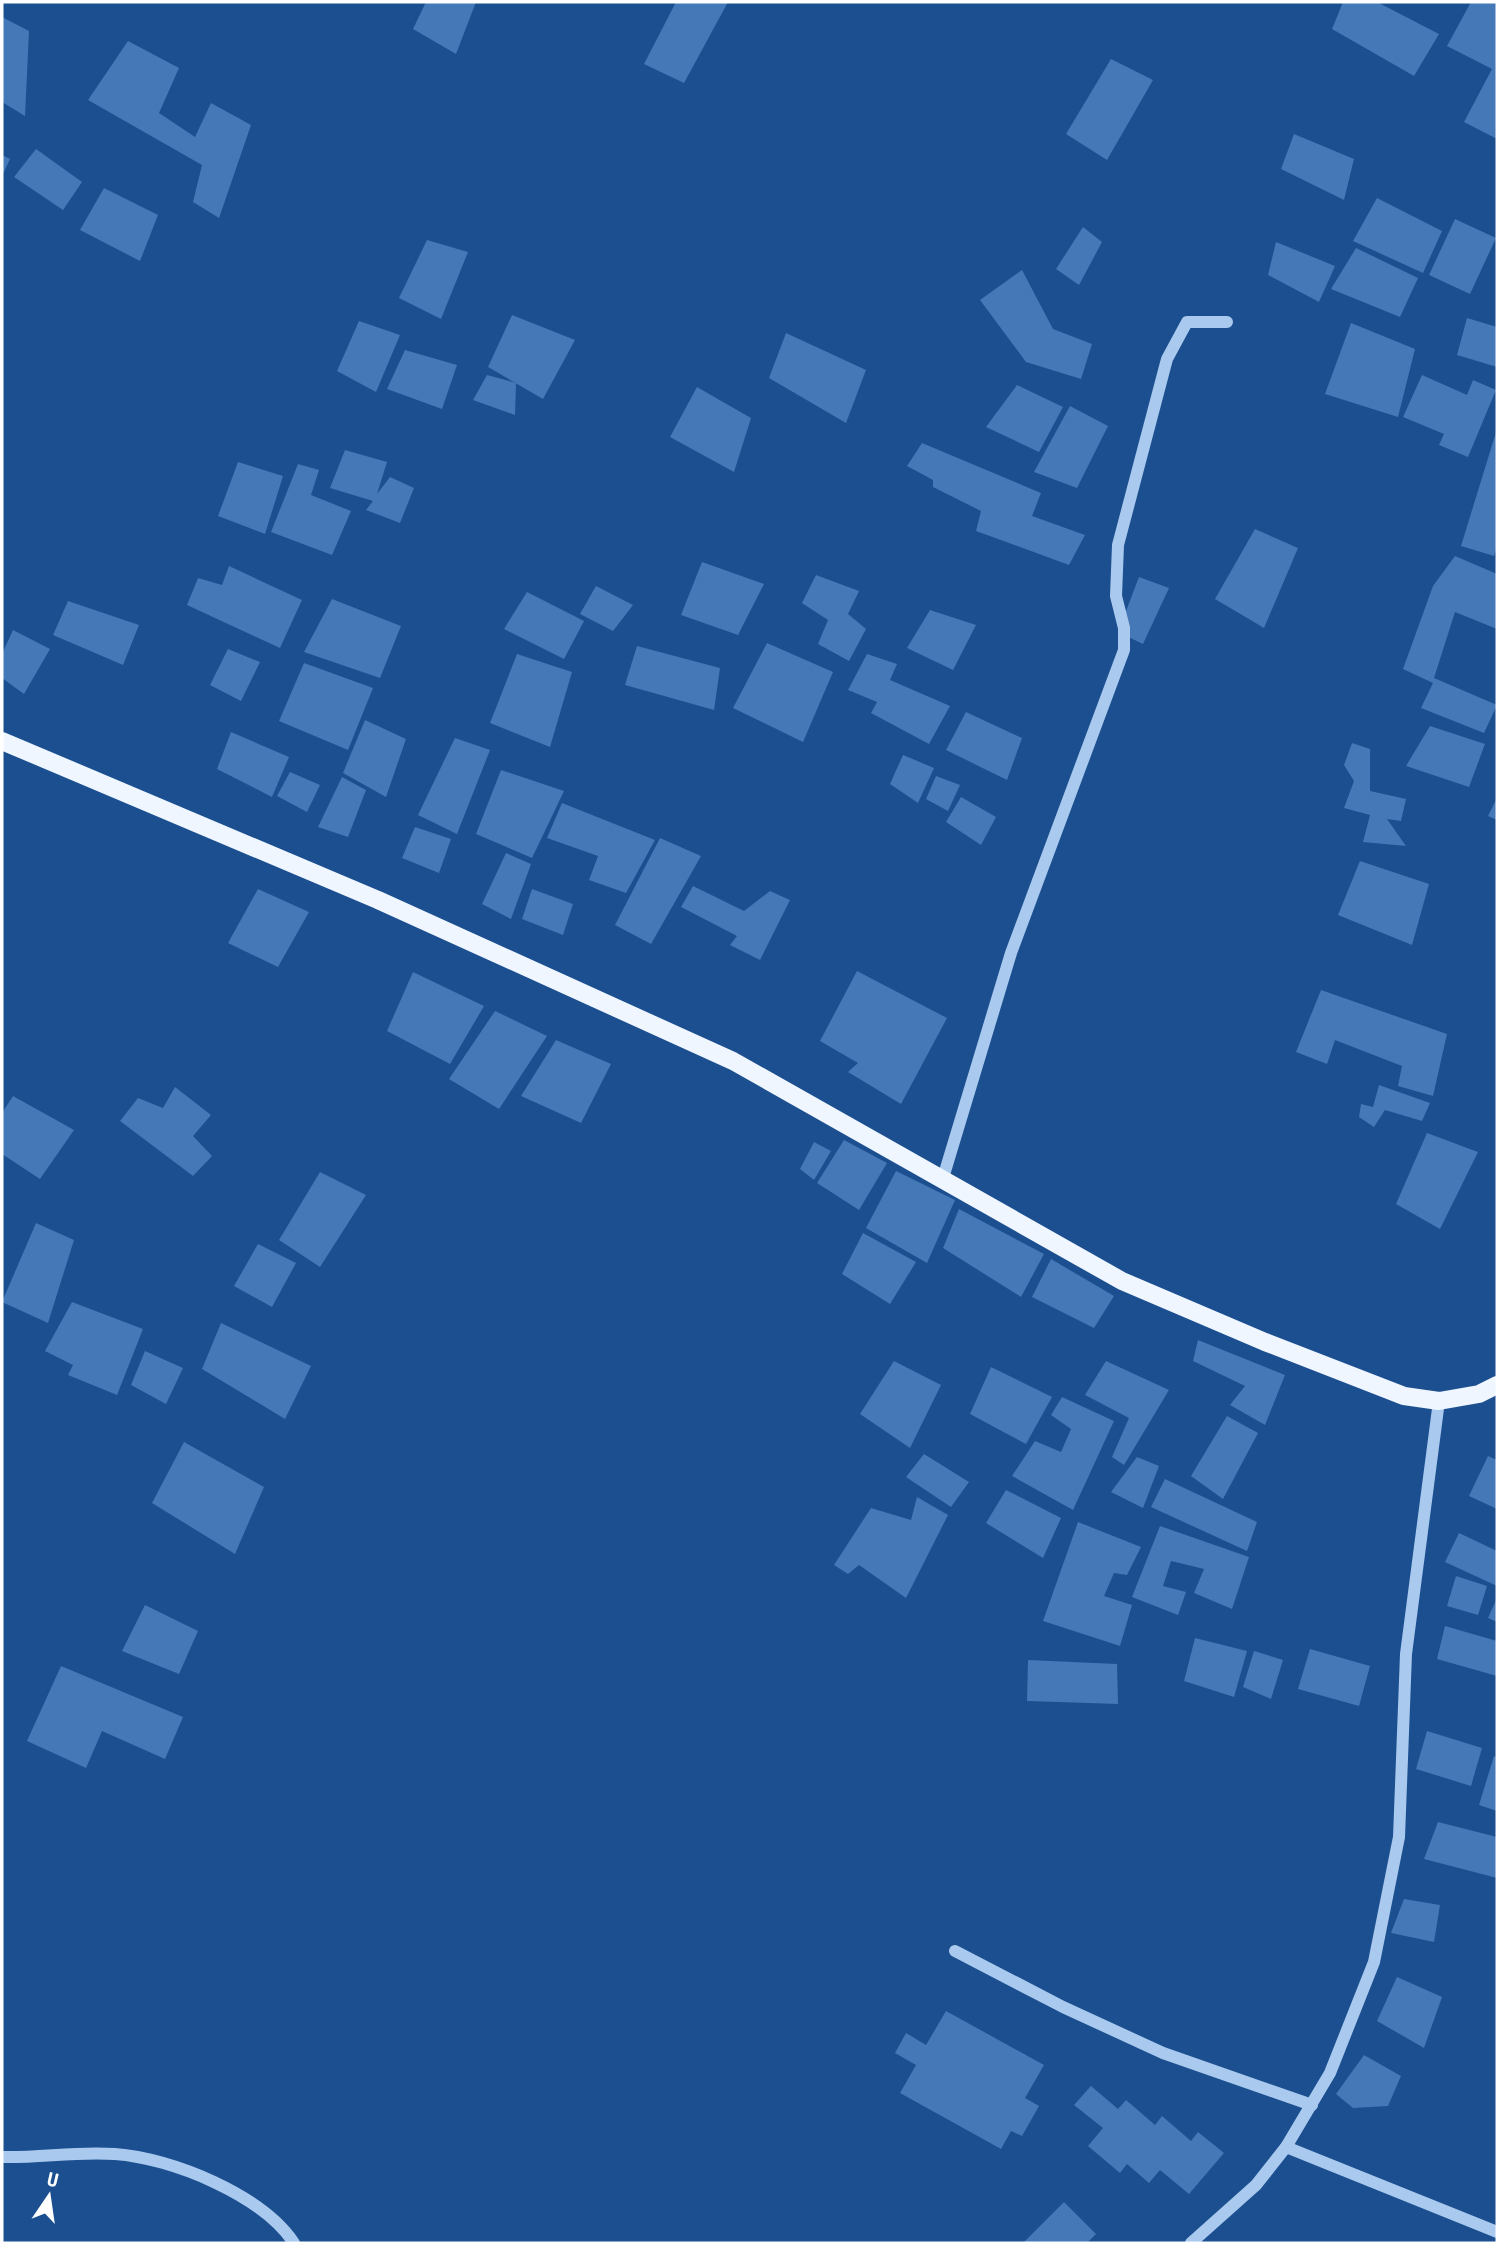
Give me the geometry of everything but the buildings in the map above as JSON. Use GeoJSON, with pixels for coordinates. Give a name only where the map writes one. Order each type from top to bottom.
{"type":"FeatureCollection","features":[{"type":"Feature","properties":{"kind":"main road"},"geometry":{"type":"LineString","coordinates":[[2,741],[378,901],[733,1061],[1122,1281],[1404,1396],[1439,1401],[1479,1394],[1497,1385]]}},
{"type":"Feature","properties":{"kind":"street"},"geometry":{"type":"LineString","coordinates":[[943,1178],[1011,953],[1124,650],[1124,628],[1116,596],[1118,545],[1167,359],[1187,323],[1227,322]]}},
{"type":"Feature","properties":{"kind":"street"},"geometry":{"type":"LineString","coordinates":[[1191,2243],[1256,2185],[1286,2147],[1330,2073],[1374,1962],[1392,1883],[1403,1785],[1406,1654],[1439,1401]]}},
{"type":"Feature","properties":{"kind":"street"},"geometry":{"type":"LineString","coordinates":[[955,1951],[1063,2007],[1163,2053],[1312,2105]]}},
{"type":"Feature","properties":{"kind":"street"},"geometry":{"type":"LineString","coordinates":[[1286,2147],[1497,2232]]}},
{"type":"Feature","properties":{"kind":"street"},"geometry":{"type":"LineString","coordinates":[[2,2157],[36,2158],[72,2152],[116,2154],[154,2160],[255,2203],[285,2230],[294,2243]]}}]}
